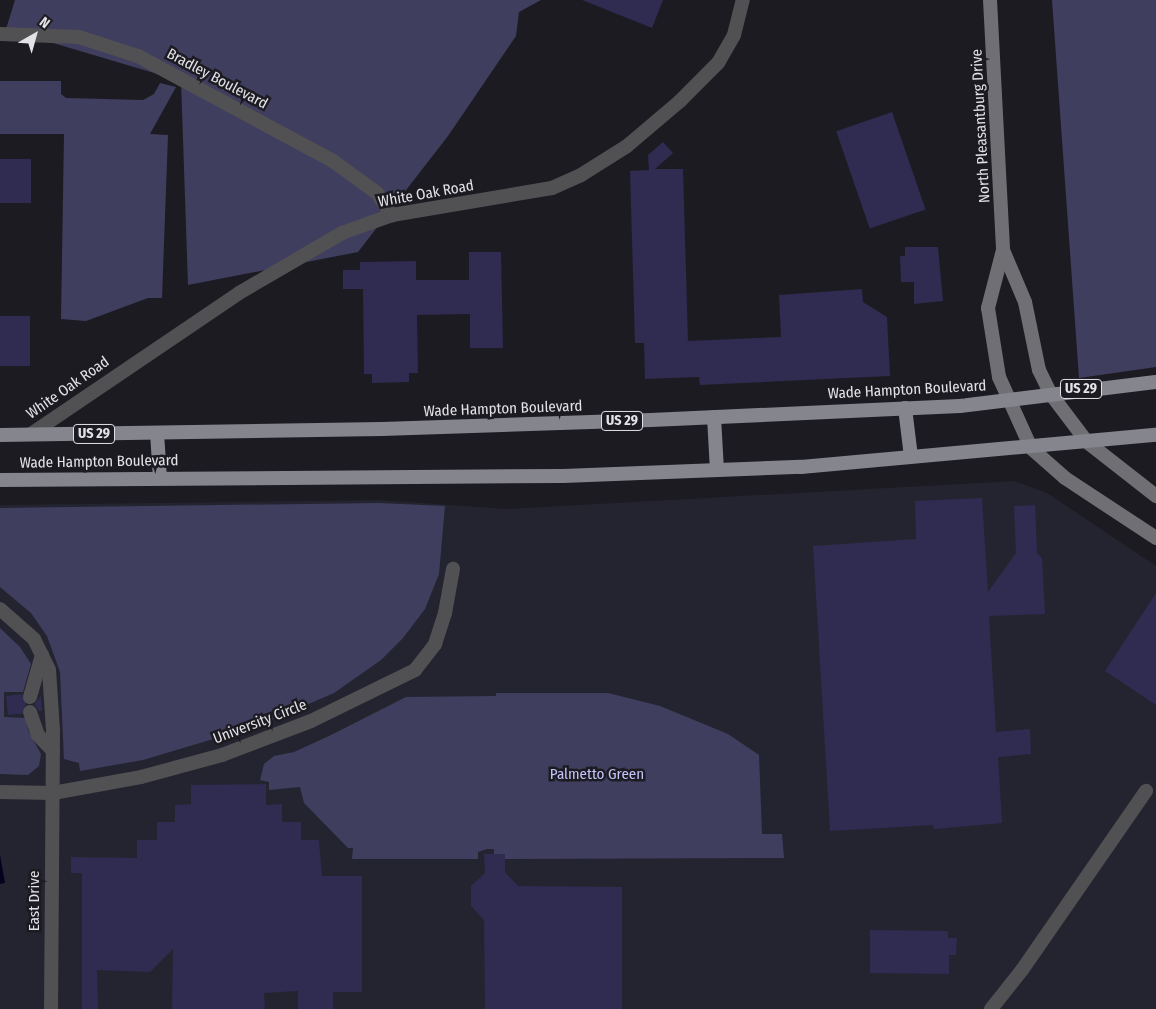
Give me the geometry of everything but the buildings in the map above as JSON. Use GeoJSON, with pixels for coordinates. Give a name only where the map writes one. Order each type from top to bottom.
{"type":"FeatureCollection","features":[{"type":"Feature","properties":{"kind":"main road","name":"North Pleasantburg Drive"},"geometry":{"type":"LineString","coordinates":[[990,0],[1003,250],[988,308],[993,354],[1006,399],[1031,448],[1065,478],[1156,538]]}},
{"type":"Feature","properties":{"kind":"main road","name":"North Pleasantburg Drive"},"geometry":{"type":"LineString","coordinates":[[1003,250],[1025,302],[1039,370],[1050,393],[1087,442],[1156,496]]}},
{"type":"Feature","properties":{"kind":"main road","name":"Wade Hampton Boulevard"},"geometry":{"type":"LineString","coordinates":[[0,435],[421,428],[960,406],[1050,393],[1156,382]]}},
{"type":"Feature","properties":{"kind":"main road"},"geometry":{"type":"LineString","coordinates":[[905,408],[911,457]]}},
{"type":"Feature","properties":{"kind":"main road"},"geometry":{"type":"LineString","coordinates":[[714,417],[717,470]]}},
{"type":"Feature","properties":{"kind":"main road"},"geometry":{"type":"LineString","coordinates":[[157,433],[160,478]]}},
{"type":"Feature","properties":{"kind":"main road","name":"Wade Hampton Boulevard"},"geometry":{"type":"LineString","coordinates":[[0,480],[563,476],[801,467],[1031,448],[1156,435]]}},
{"type":"Feature","properties":{"kind":"street","name":"White Oak Road"},"geometry":{"type":"LineString","coordinates":[[31,434],[297,256],[342,233],[392,214],[552,188],[581,175],[627,146],[680,101],[718,63],[734,35],[743,0]]}},
{"type":"Feature","properties":{"kind":"street","name":"Bradley Boulevard"},"geometry":{"type":"LineString","coordinates":[[0,34],[79,37],[138,56],[333,161],[377,193],[392,214]]}},
{"type":"Feature","properties":{"kind":"street","name":"University Circle"},"geometry":{"type":"LineString","coordinates":[[0,792],[53,793],[142,777],[222,755],[311,721],[415,670],[435,644],[445,612],[453,569]]}},
{"type":"Feature","properties":{"kind":"street","name":"East Drive"},"geometry":{"type":"LineString","coordinates":[[0,608],[34,639],[49,670],[53,751],[51,1009]]}},
{"type":"Feature","properties":{"kind":"street"},"geometry":{"type":"LineString","coordinates":[[30,697],[42,656]]}},
{"type":"Feature","properties":{"kind":"street"},"geometry":{"type":"LineString","coordinates":[[30,712],[38,735],[53,751]]}},
{"type":"Feature","properties":{"kind":"street"},"geometry":{"type":"LineString","coordinates":[[991,1009],[1022,970],[1146,791]]}},
{"type":"Feature","properties":{"kind":"shaded area"},"geometry":{"type":"Polygon","coordinates":[[[1014,481],[1047,493],[1156,566],[1156,1009],[0,1009],[0,505],[380,500],[507,509],[1014,481]]]}},
{"type":"Feature","properties":{"kind":"shaded area"},"geometry":{"type":"Polygon","coordinates":[[[0,855],[5,883],[0,884],[0,855]]]}},
{"type":"Feature","properties":{"kind":"green space"},"geometry":{"type":"Polygon","coordinates":[[[15,0],[541,0],[519,12],[516,36],[448,136],[358,252],[188,285],[181,81],[6,29],[15,0]]]}},
{"type":"Feature","properties":{"kind":"green space"},"geometry":{"type":"Polygon","coordinates":[[[1052,0],[1156,0],[1156,367],[1079,378],[1052,0]]]}},
{"type":"Feature","properties":{"kind":"green space"},"geometry":{"type":"Polygon","coordinates":[[[0,81],[61,81],[61,94],[66,98],[143,100],[154,94],[160,83],[176,87],[150,134],[168,135],[162,298],[148,298],[86,321],[61,319],[64,134],[0,134],[0,81]]]}},
{"type":"Feature","properties":{"kind":"green space"},"geometry":{"type":"Polygon","coordinates":[[[379,503],[445,506],[439,574],[425,609],[403,638],[381,660],[334,693],[260,725],[143,760],[80,771],[79,763],[64,759],[60,672],[47,636],[31,613],[0,587],[0,508],[379,503]]]}},
{"type":"Feature","properties":{"kind":"green space"},"geometry":{"type":"Polygon","coordinates":[[[0,628],[20,647],[31,664],[23,692],[4,692],[4,717],[26,718],[28,730],[41,754],[39,766],[28,775],[0,774],[0,628]]]}},
{"type":"Feature","properties":{"kind":"green space","name":"Palmetto Green"},"geometry":{"type":"Polygon","coordinates":[[[496,693],[608,693],[660,706],[728,734],[759,755],[762,834],[782,834],[784,858],[505,859],[504,854],[494,854],[494,849],[487,849],[478,852],[478,859],[352,859],[353,848],[348,848],[304,803],[300,787],[269,790],[269,782],[260,780],[264,764],[274,756],[294,752],[406,697],[496,696],[496,693]]]}}]}
